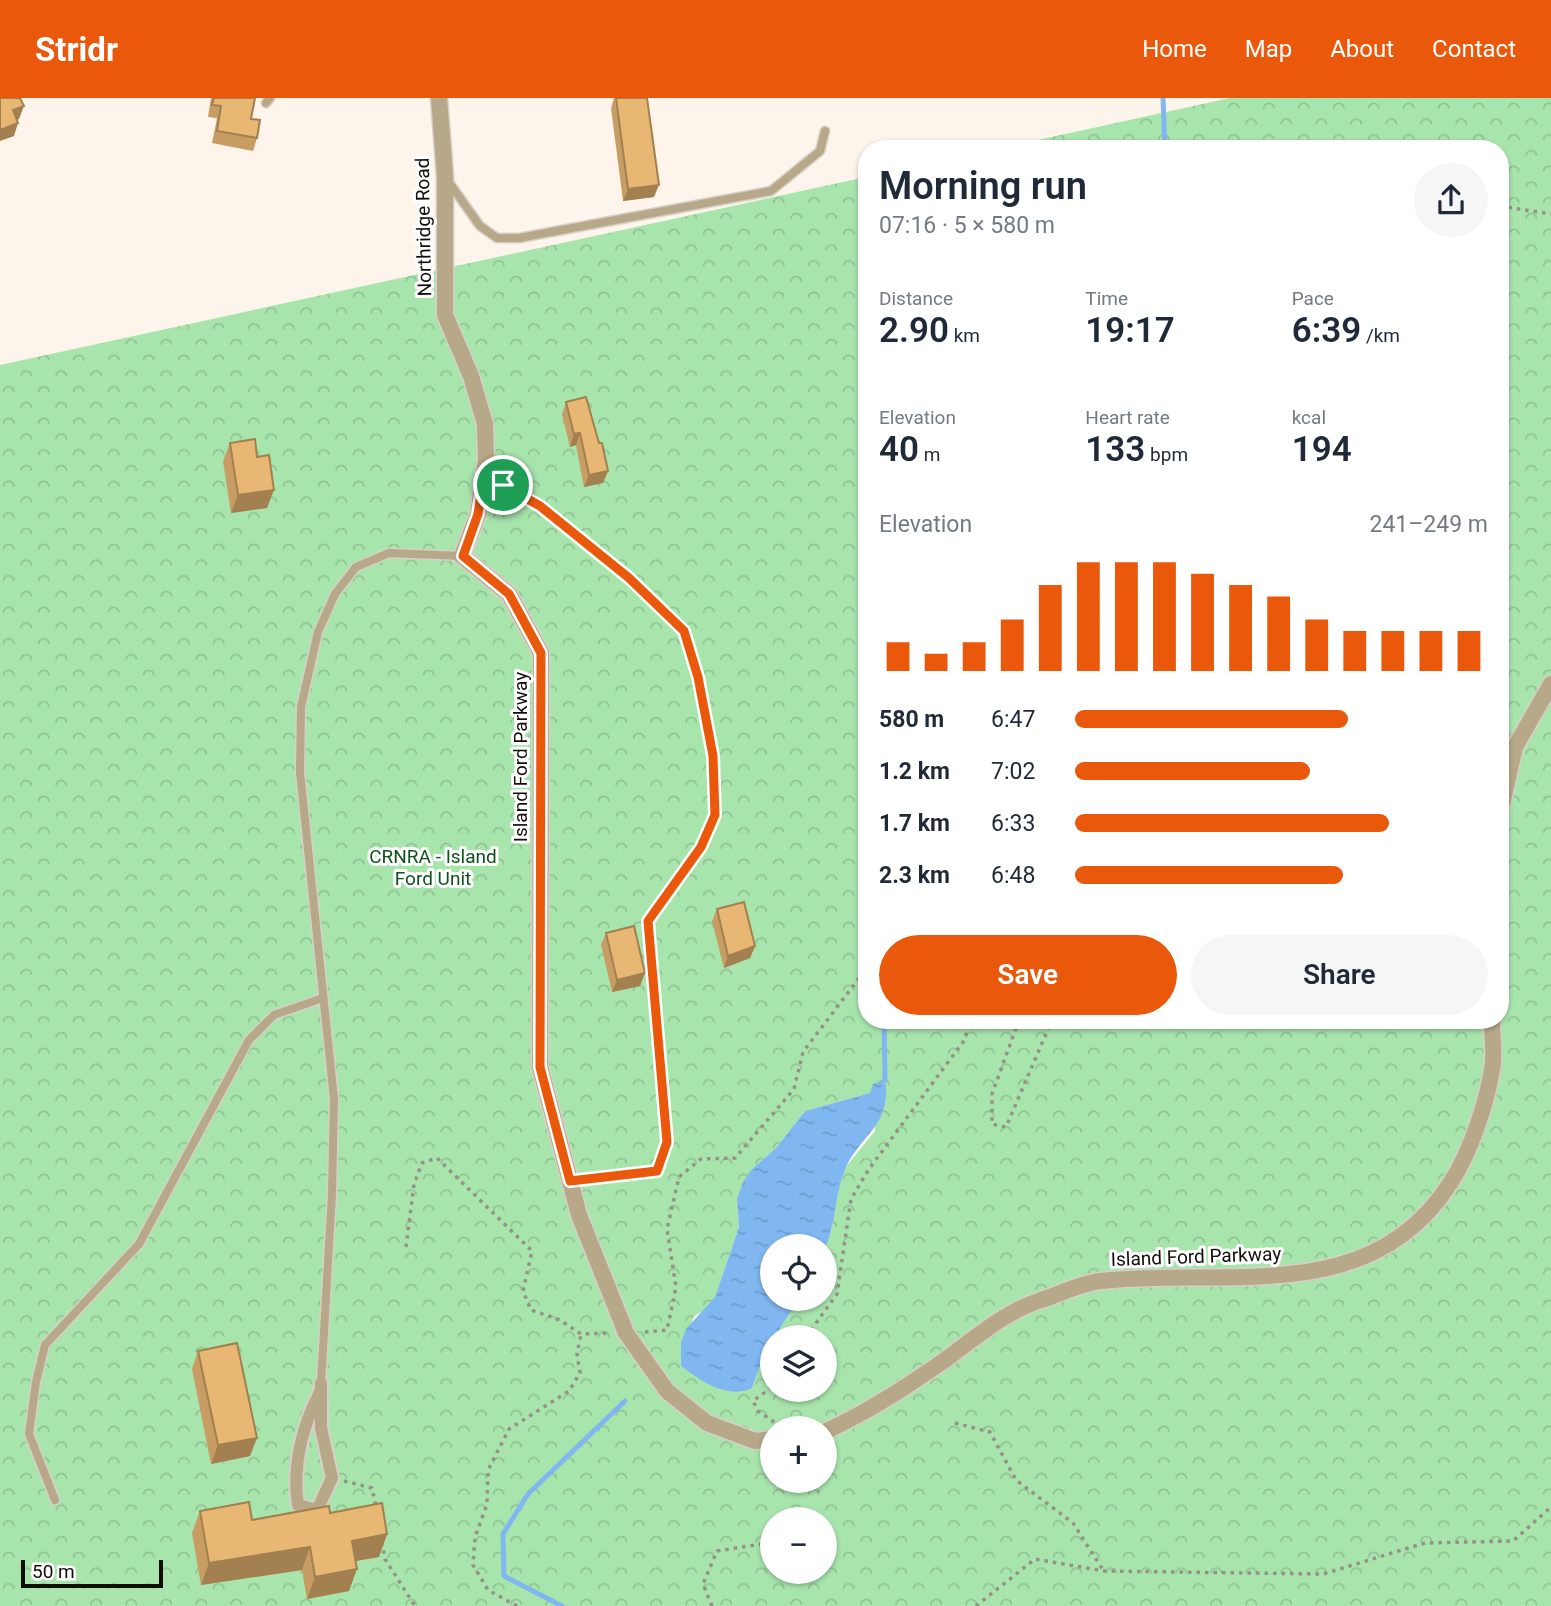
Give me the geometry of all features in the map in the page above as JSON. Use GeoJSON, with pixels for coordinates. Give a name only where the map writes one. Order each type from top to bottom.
{"type":"FeatureCollection","features":[{"type":"Feature","properties":{"kind":"street","name":"Northridge Road"},"geometry":{"type":"LineString","coordinates":[[439,98],[445,176],[445,315],[471,376],[485,425],[483,481],[478,514],[463,556]]}},
{"type":"Feature","properties":{"kind":"street","name":"Island Ford Parkway"},"geometry":{"type":"LineString","coordinates":[[463,556],[509,594],[541,653],[540,1067],[579,1215],[626,1333],[667,1391],[707,1423],[755,1441],[760,1440]]}},
{"type":"Feature","properties":{"kind":"street"},"geometry":{"type":"LineString","coordinates":[[1509,773],[1515,747],[1551,684]]}},
{"type":"Feature","properties":{"kind":"street","name":"Island Ford Parkway"},"geometry":{"type":"LineString","coordinates":[[837,1426],[859,1417],[941,1363],[979,1333],[1035,1302],[1100,1281],[1261,1278],[1322,1269],[1366,1255],[1408,1233],[1441,1198],[1466,1159],[1493,1063],[1492,1029]]}},
{"type":"Feature","properties":{"kind":"street"},"geometry":{"type":"LineString","coordinates":[[320,1387],[321,1427],[332,1478],[317,1510],[298,1505],[294,1480],[309,1413],[320,1387]]}},
{"type":"Feature","properties":{"kind":"lane"},"geometry":{"type":"LineString","coordinates":[[445,176],[480,226],[497,238],[519,237],[771,191],[820,151],[825,131]]}},
{"type":"Feature","properties":{"kind":"lane"},"geometry":{"type":"LineString","coordinates":[[483,481],[503,485],[540,506],[629,578],[684,631],[698,677],[713,756],[715,815],[701,847],[648,921],[665,1090],[667,1142],[663,1158],[657,1171],[570,1181]]}},
{"type":"Feature","properties":{"kind":"lane"},"geometry":{"type":"LineString","coordinates":[[320,1387],[334,1099],[299,740],[307,669],[318,632],[345,578],[372,558],[389,553],[463,556]]}},
{"type":"Feature","properties":{"kind":"lane"},"geometry":{"type":"LineString","coordinates":[[55,1500],[29,1434],[36,1382],[45,1345],[139,1244],[249,1040],[274,1015],[323,998]]}},
{"type":"Feature","properties":{"kind":"path"},"geometry":{"type":"LineString","coordinates":[[1509,207],[1551,214]]}},
{"type":"Feature","properties":{"kind":"path"},"geometry":{"type":"LineString","coordinates":[[406,1247],[414,1184],[422,1163],[437,1158],[532,1251],[523,1291],[531,1310],[560,1320],[581,1334],[667,1330],[676,1287],[667,1228],[679,1177],[701,1159],[735,1157],[794,1089],[803,1052],[858,980]]}},
{"type":"Feature","properties":{"kind":"path"},"geometry":{"type":"LineString","coordinates":[[815,1325],[837,1294],[851,1199],[869,1169],[963,1042],[968,1029]]}},
{"type":"Feature","properties":{"kind":"path"},"geometry":{"type":"LineString","coordinates":[[1016,1029],[992,1094],[992,1124],[1006,1127],[1048,1029]]}},
{"type":"Feature","properties":{"kind":"path"},"geometry":{"type":"LineString","coordinates":[[517,1606],[488,1590],[473,1566],[475,1537],[487,1504],[488,1471],[509,1429],[569,1391],[580,1373],[577,1354],[581,1334]]}},
{"type":"Feature","properties":{"kind":"path"},"geometry":{"type":"LineString","coordinates":[[760,1396],[753,1401],[758,1411],[767,1416]]}},
{"type":"Feature","properties":{"kind":"path"},"geometry":{"type":"LineString","coordinates":[[955,1423],[990,1432],[1016,1480],[1073,1523],[1104,1571]]}},
{"type":"Feature","properties":{"kind":"path"},"geometry":{"type":"LineString","coordinates":[[332,1478],[372,1488],[377,1512]]}},
{"type":"Feature","properties":{"kind":"path"},"geometry":{"type":"LineString","coordinates":[[976,1606],[1035,1559],[1104,1571],[1323,1574],[1425,1543],[1513,1541],[1551,1507]]}},
{"type":"Feature","properties":{"kind":"path"},"geometry":{"type":"LineString","coordinates":[[381,1535],[385,1559],[415,1606]]}},
{"type":"Feature","properties":{"kind":"path"},"geometry":{"type":"LineString","coordinates":[[712,1606],[703,1584],[717,1551],[760,1544]]}},
{"type":"Feature","properties":{"kind":"green space","name":"CRNRA - Island Ford Unit"},"geometry":{"type":"Polygon","coordinates":[[[1230,98],[1551,98],[1551,1606],[0,1606],[0,365],[858,179],[858,1029],[1509,1029],[1509,140],[1038,140],[1230,98]]]}},
{"type":"Feature","properties":{"kind":"water"},"geometry":{"type":"Polygon","coordinates":[[[885,1080],[884,1109],[844,1172],[830,1234],[760,1234],[760,1311],[791,1311],[782,1325],[760,1325],[760,1365],[752,1388],[733,1392],[714,1387],[681,1366],[681,1342],[686,1329],[715,1297],[739,1227],[737,1199],[743,1182],[752,1169],[776,1148],[805,1111],[870,1093],[873,1084],[885,1080]]]}},
{"type":"Feature","properties":{"kind":"building"},"geometry":{"type":"Polygon","coordinates":[[[0,98],[20,98],[24,106],[13,110],[18,123],[0,130],[0,98]]]}},
{"type":"Feature","properties":{"kind":"building"},"geometry":{"type":"Polygon","coordinates":[[[214,98],[255,98],[251,119],[260,120],[257,138],[217,131],[221,106],[212,105],[214,98]]]}},
{"type":"Feature","properties":{"kind":"building"},"geometry":{"type":"Polygon","coordinates":[[[616,98],[647,98],[659,185],[628,189],[616,98]]]}},
{"type":"Feature","properties":{"kind":"building"},"geometry":{"type":"Polygon","coordinates":[[[586,397],[599,443],[602,443],[608,471],[589,475],[580,433],[574,434],[566,402],[586,397]]]}},
{"type":"Feature","properties":{"kind":"building"},"geometry":{"type":"Polygon","coordinates":[[[255,439],[257,457],[269,455],[274,490],[238,495],[230,443],[255,439]]]}},
{"type":"Feature","properties":{"kind":"building"},"geometry":{"type":"Polygon","coordinates":[[[744,902],[755,946],[728,956],[717,909],[744,902]]]}},
{"type":"Feature","properties":{"kind":"building"},"geometry":{"type":"Polygon","coordinates":[[[634,926],[645,973],[617,980],[606,933],[634,926]]]}},
{"type":"Feature","properties":{"kind":"building"},"geometry":{"type":"Polygon","coordinates":[[[237,1343],[257,1438],[218,1445],[198,1351],[237,1343]]]}},
{"type":"Feature","properties":{"kind":"building"},"geometry":{"type":"Polygon","coordinates":[[[249,1502],[252,1520],[329,1506],[330,1513],[382,1503],[387,1534],[352,1541],[357,1569],[315,1577],[310,1547],[209,1563],[200,1511],[249,1502]]]}},
{"type":"Feature","properties":{"kind":"waterway"},"geometry":{"type":"LineString","coordinates":[[1163,98],[1165,140]]}},
{"type":"Feature","properties":{"kind":"waterway"},"geometry":{"type":"LineString","coordinates":[[884,1029],[885,1080]]}},
{"type":"Feature","properties":{"kind":"waterway"},"geometry":{"type":"LineString","coordinates":[[562,1606],[504,1576],[503,1534],[528,1494],[625,1401]]}},
{"type":"Feature","properties":{"kind":"route"},"geometry":{"type":"LineString","coordinates":[[483,481],[503,485],[540,506],[629,578],[684,631],[698,677],[713,756],[715,815],[701,847],[675,887],[648,921],[665,1090],[667,1142],[657,1171],[570,1181],[540,1067],[541,653],[509,594],[463,556],[478,514],[483,481]]}}]}
